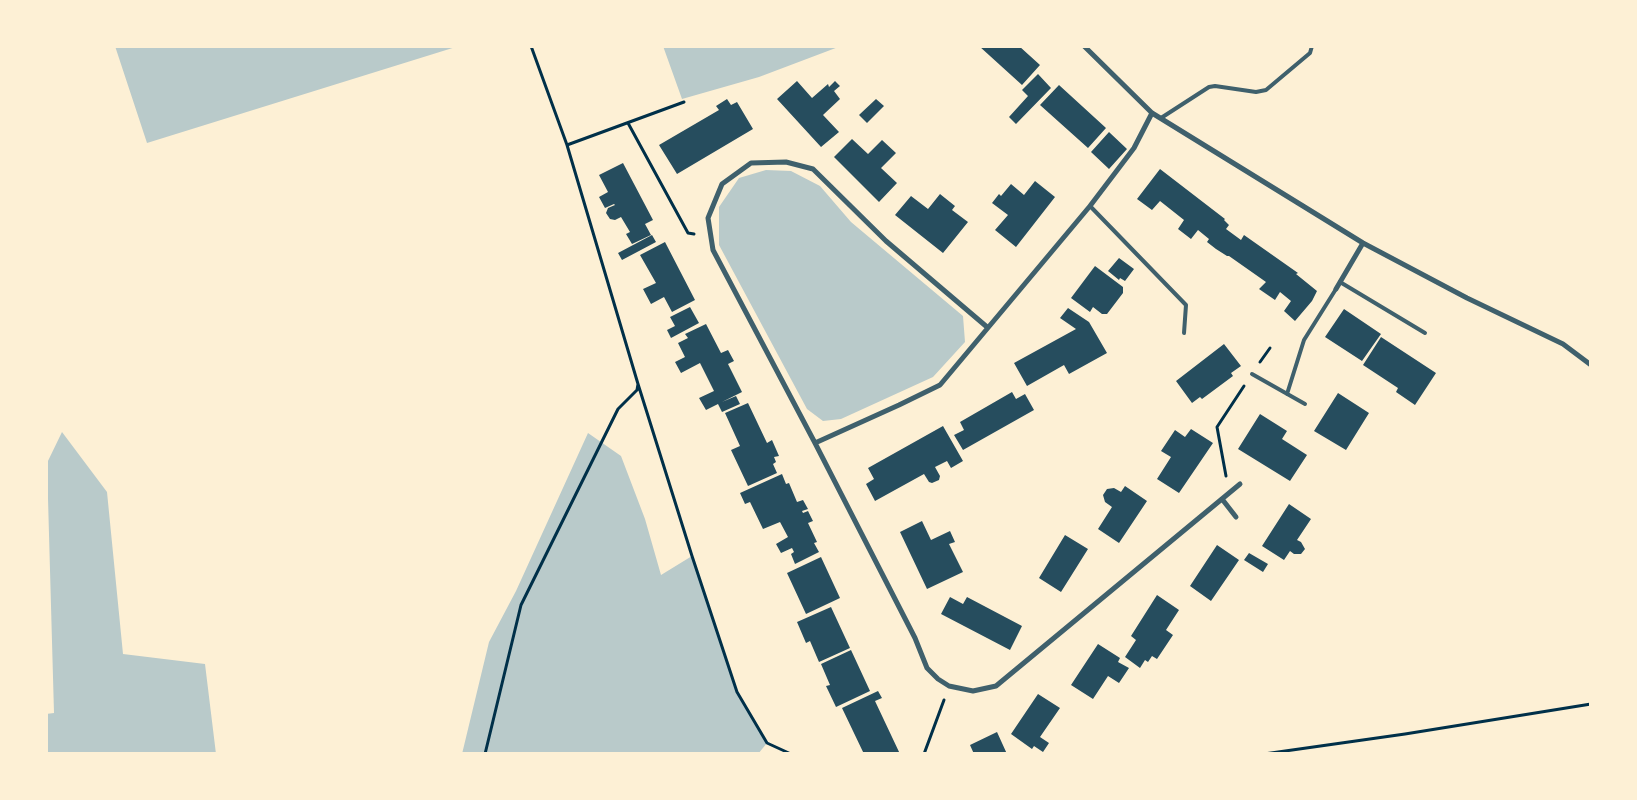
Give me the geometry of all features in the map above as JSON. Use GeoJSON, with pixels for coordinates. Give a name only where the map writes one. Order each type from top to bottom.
{"type":"FeatureCollection","features":[{"type":"Feature","properties":{"kind":"street"},"geometry":{"type":"LineString","coordinates":[[1084,46],[1152,113],[1363,243],[1467,298],[1563,344],[1591,365]]}},
{"type":"Feature","properties":{"kind":"street"},"geometry":{"type":"LineString","coordinates":[[815,443],[940,385],[1090,206],[1134,148],[1152,113]]}},
{"type":"Feature","properties":{"kind":"street"},"geometry":{"type":"LineString","coordinates":[[987,327],[886,241],[813,169],[786,162],[751,163],[722,184],[708,218],[712,250],[815,443],[915,638],[927,668],[938,679],[949,686],[973,691],[996,686],[1240,484]]}},
{"type":"Feature","properties":{"kind":"street"},"geometry":{"type":"LineString","coordinates":[[1336,290],[1363,243]]}},
{"type":"Feature","properties":{"kind":"street"},"geometry":{"type":"LineString","coordinates":[[1222,499],[1236,517]]}},
{"type":"Feature","properties":{"kind":"lane"},"geometry":{"type":"LineString","coordinates":[[1161,118],[1209,87],[1215,86],[1256,92],[1266,90],[1310,53],[1312,46]]}},
{"type":"Feature","properties":{"kind":"lane"},"geometry":{"type":"LineString","coordinates":[[1090,206],[1186,305],[1184,333]]}},
{"type":"Feature","properties":{"kind":"lane"},"geometry":{"type":"LineString","coordinates":[[1340,282],[1425,333]]}},
{"type":"Feature","properties":{"kind":"lane"},"geometry":{"type":"LineString","coordinates":[[1287,394],[1304,340],[1336,290]]}},
{"type":"Feature","properties":{"kind":"lane"},"geometry":{"type":"LineString","coordinates":[[1252,374],[1305,404]]}},
{"type":"Feature","properties":{"kind":"path"},"geometry":{"type":"LineString","coordinates":[[531,46],[567,145],[638,384],[737,692],[767,744],[791,754]]}},
{"type":"Feature","properties":{"kind":"path"},"geometry":{"type":"LineString","coordinates":[[567,145],[684,102]]}},
{"type":"Feature","properties":{"kind":"path"},"geometry":{"type":"LineString","coordinates":[[628,122],[688,233],[710,238]]}},
{"type":"Feature","properties":{"kind":"path"},"geometry":{"type":"LineString","coordinates":[[1229,493],[1216,427],[1270,348]]}},
{"type":"Feature","properties":{"kind":"path"},"geometry":{"type":"LineString","coordinates":[[486,754],[521,605],[618,409],[636,390],[638,384]]}},
{"type":"Feature","properties":{"kind":"path"},"geometry":{"type":"LineString","coordinates":[[924,754],[949,686]]}},
{"type":"Feature","properties":{"kind":"path"},"geometry":{"type":"LineString","coordinates":[[1264,754],[1405,734],[1591,704]]}},
{"type":"Feature","properties":{"kind":"shaded area"},"geometry":{"type":"Polygon","coordinates":[[[115,46],[459,46],[147,143],[115,46]]]}},
{"type":"Feature","properties":{"kind":"shaded area"},"geometry":{"type":"Polygon","coordinates":[[[663,46],[841,46],[759,77],[682,99],[663,46]]]}},
{"type":"Feature","properties":{"kind":"shaded area"},"geometry":{"type":"Polygon","coordinates":[[[766,170],[791,171],[820,186],[851,222],[963,316],[965,342],[933,377],[841,419],[823,421],[807,409],[719,245],[719,207],[739,178],[766,170]]]}},
{"type":"Feature","properties":{"kind":"shaded area"},"geometry":{"type":"Polygon","coordinates":[[[62,432],[107,492],[123,654],[205,664],[216,754],[46,754],[46,714],[54,713],[47,463],[62,432]]]}},
{"type":"Feature","properties":{"kind":"shaded area"},"geometry":{"type":"Polygon","coordinates":[[[588,433],[621,456],[645,519],[661,575],[692,556],[737,692],[767,743],[758,754],[462,754],[489,642],[516,591],[588,433]]]}},
{"type":"Feature","properties":{"kind":"building"},"geometry":{"type":"Polygon","coordinates":[[[979,46],[1019,46],[1040,65],[1022,85],[979,46]]]}},
{"type":"Feature","properties":{"kind":"building"},"geometry":{"type":"Polygon","coordinates":[[[1038,74],[1051,88],[1016,124],[1009,117],[1028,96],[1022,90],[1038,74]]]}},
{"type":"Feature","properties":{"kind":"building"},"geometry":{"type":"Polygon","coordinates":[[[797,81],[812,98],[828,84],[829,87],[835,81],[840,86],[834,91],[840,99],[823,115],[839,132],[821,147],[777,99],[797,81]]]}},
{"type":"Feature","properties":{"kind":"building"},"geometry":{"type":"Polygon","coordinates":[[[1059,85],[1106,128],[1088,148],[1040,105],[1059,85]]]}},
{"type":"Feature","properties":{"kind":"building"},"geometry":{"type":"Polygon","coordinates":[[[727,99],[731,105],[737,102],[753,129],[677,174],[659,145],[719,110],[716,106],[727,99]]]}},
{"type":"Feature","properties":{"kind":"building"},"geometry":{"type":"Polygon","coordinates":[[[876,99],[884,106],[867,123],[859,115],[876,99]]]}},
{"type":"Feature","properties":{"kind":"building"},"geometry":{"type":"Polygon","coordinates":[[[1109,132],[1127,149],[1109,169],[1091,152],[1109,132]]]}},
{"type":"Feature","properties":{"kind":"building"},"geometry":{"type":"Polygon","coordinates":[[[852,139],[868,154],[882,140],[896,153],[881,168],[897,183],[879,202],[834,157],[852,139]]]}},
{"type":"Feature","properties":{"kind":"building"},"geometry":{"type":"Polygon","coordinates":[[[623,163],[653,220],[645,224],[651,235],[632,244],[626,234],[630,232],[621,217],[615,220],[610,219],[606,213],[608,208],[615,205],[605,208],[599,197],[608,192],[599,175],[623,163]]]}},
{"type":"Feature","properties":{"kind":"building"},"geometry":{"type":"Polygon","coordinates":[[[1160,169],[1225,219],[1229,225],[1226,229],[1241,240],[1244,235],[1298,273],[1296,274],[1317,291],[1312,301],[1295,321],[1284,311],[1291,301],[1280,292],[1275,300],[1259,289],[1266,282],[1216,249],[1207,242],[1209,239],[1198,230],[1191,239],[1178,229],[1184,220],[1160,201],[1152,210],[1137,199],[1160,169]]]}},
{"type":"Feature","properties":{"kind":"building"},"geometry":{"type":"Polygon","coordinates":[[[1035,181],[1055,197],[1016,247],[995,230],[1008,215],[992,203],[1011,184],[1024,195],[1035,181]]]}},
{"type":"Feature","properties":{"kind":"building"},"geometry":{"type":"Polygon","coordinates":[[[940,194],[955,206],[952,210],[968,222],[943,253],[895,215],[911,196],[928,209],[940,194]]]}},
{"type":"Feature","properties":{"kind":"building"},"geometry":{"type":"Polygon","coordinates":[[[652,235],[656,242],[622,260],[618,253],[652,235]]]}},
{"type":"Feature","properties":{"kind":"building"},"geometry":{"type":"Polygon","coordinates":[[[665,242],[695,300],[672,312],[664,297],[651,304],[643,289],[656,283],[640,255],[665,242]]]}},
{"type":"Feature","properties":{"kind":"building"},"geometry":{"type":"Polygon","coordinates":[[[1119,258],[1134,269],[1125,281],[1120,278],[1119,280],[1108,271],[1119,258]]]}},
{"type":"Feature","properties":{"kind":"building"},"geometry":{"type":"Polygon","coordinates":[[[1095,266],[1123,287],[1123,293],[1107,314],[1102,314],[1093,307],[1090,312],[1071,298],[1095,266]]]}},
{"type":"Feature","properties":{"kind":"building"},"geometry":{"type":"Polygon","coordinates":[[[690,307],[699,323],[671,338],[667,330],[675,326],[670,317],[690,307]]]}},
{"type":"Feature","properties":{"kind":"building"},"geometry":{"type":"Polygon","coordinates":[[[1068,308],[1089,322],[1107,353],[1069,374],[1064,365],[1027,386],[1014,363],[1076,329],[1060,318],[1068,308]]]}},
{"type":"Feature","properties":{"kind":"building"},"geometry":{"type":"Polygon","coordinates":[[[1344,309],[1381,334],[1362,361],[1325,337],[1344,309]]]}},
{"type":"Feature","properties":{"kind":"building"},"geometry":{"type":"Polygon","coordinates":[[[706,324],[721,353],[728,350],[734,361],[728,364],[742,392],[722,402],[736,396],[740,404],[722,412],[718,404],[706,410],[699,398],[714,391],[700,363],[681,373],[675,362],[685,357],[678,343],[688,338],[685,334],[706,324]]]}},
{"type":"Feature","properties":{"kind":"building"},"geometry":{"type":"Polygon","coordinates":[[[1381,337],[1436,373],[1415,405],[1396,392],[1398,388],[1363,365],[1381,337]]]}},
{"type":"Feature","properties":{"kind":"building"},"geometry":{"type":"Polygon","coordinates":[[[1224,344],[1241,366],[1231,373],[1233,376],[1202,399],[1200,397],[1192,403],[1176,381],[1224,344]]]}},
{"type":"Feature","properties":{"kind":"building"},"geometry":{"type":"Polygon","coordinates":[[[1012,392],[1016,399],[1025,394],[1034,410],[963,450],[954,435],[964,430],[960,422],[1012,392]]]}},
{"type":"Feature","properties":{"kind":"building"},"geometry":{"type":"Polygon","coordinates":[[[1338,393],[1369,413],[1346,450],[1314,431],[1338,393]]]}},
{"type":"Feature","properties":{"kind":"building"},"geometry":{"type":"Polygon","coordinates":[[[748,403],[767,443],[772,440],[779,456],[774,457],[776,462],[773,464],[777,473],[748,486],[731,450],[740,446],[725,413],[748,403]]]}},
{"type":"Feature","properties":{"kind":"building"},"geometry":{"type":"Polygon","coordinates":[[[1260,414],[1287,431],[1282,439],[1307,455],[1290,481],[1238,449],[1260,414]]]}},
{"type":"Feature","properties":{"kind":"building"},"geometry":{"type":"Polygon","coordinates":[[[943,426],[963,461],[951,468],[947,461],[935,467],[940,476],[939,480],[932,483],[929,482],[924,474],[875,501],[866,484],[874,479],[868,468],[943,426]]]}},
{"type":"Feature","properties":{"kind":"building"},"geometry":{"type":"Polygon","coordinates":[[[1191,429],[1213,443],[1179,493],[1157,479],[1171,457],[1161,451],[1175,430],[1185,437],[1191,429]]]}},
{"type":"Feature","properties":{"kind":"building"},"geometry":{"type":"Polygon","coordinates":[[[782,474],[786,484],[789,483],[797,502],[803,500],[808,509],[802,511],[803,513],[808,511],[813,521],[808,523],[817,542],[814,543],[819,552],[795,564],[791,554],[794,552],[792,548],[781,553],[776,544],[788,537],[780,522],[763,529],[750,502],[745,504],[740,493],[782,474]]]}},
{"type":"Feature","properties":{"kind":"building"},"geometry":{"type":"Polygon","coordinates":[[[1125,486],[1147,501],[1119,543],[1098,529],[1112,507],[1105,502],[1103,495],[1107,489],[1114,488],[1121,492],[1125,486]]]}},
{"type":"Feature","properties":{"kind":"building"},"geometry":{"type":"Polygon","coordinates":[[[1289,504],[1311,519],[1297,540],[1301,542],[1305,549],[1301,554],[1294,554],[1290,551],[1284,560],[1262,546],[1289,504]]]}},
{"type":"Feature","properties":{"kind":"building"},"geometry":{"type":"Polygon","coordinates":[[[922,521],[931,540],[950,531],[955,542],[949,544],[963,572],[927,589],[900,532],[922,521]]]}},
{"type":"Feature","properties":{"kind":"building"},"geometry":{"type":"Polygon","coordinates":[[[1065,535],[1088,549],[1061,592],[1039,578],[1065,535]]]}},
{"type":"Feature","properties":{"kind":"building"},"geometry":{"type":"Polygon","coordinates":[[[1217,545],[1239,560],[1211,601],[1190,586],[1217,545]]]}},
{"type":"Feature","properties":{"kind":"building"},"geometry":{"type":"Polygon","coordinates":[[[1249,553],[1268,564],[1263,572],[1244,560],[1249,553]]]}},
{"type":"Feature","properties":{"kind":"building"},"geometry":{"type":"Polygon","coordinates":[[[821,557],[840,598],[806,614],[787,573],[821,557]]]}},
{"type":"Feature","properties":{"kind":"building"},"geometry":{"type":"Polygon","coordinates":[[[1157,595],[1179,610],[1166,630],[1173,635],[1157,659],[1152,656],[1148,662],[1145,660],[1140,668],[1125,657],[1136,640],[1131,636],[1157,595]]]}},
{"type":"Feature","properties":{"kind":"building"},"geometry":{"type":"Polygon","coordinates":[[[950,597],[963,604],[967,597],[1022,626],[1010,650],[941,614],[950,597]]]}},
{"type":"Feature","properties":{"kind":"building"},"geometry":{"type":"Polygon","coordinates":[[[831,607],[850,648],[819,662],[810,641],[806,643],[797,622],[831,607]]]}},
{"type":"Feature","properties":{"kind":"building"},"geometry":{"type":"Polygon","coordinates":[[[1098,644],[1120,658],[1118,662],[1129,668],[1119,683],[1108,676],[1093,699],[1071,685],[1098,644]]]}},
{"type":"Feature","properties":{"kind":"building"},"geometry":{"type":"Polygon","coordinates":[[[851,650],[870,691],[836,707],[826,686],[830,685],[821,664],[851,650]]]}},
{"type":"Feature","properties":{"kind":"building"},"geometry":{"type":"Polygon","coordinates":[[[878,691],[882,698],[875,701],[900,754],[864,754],[842,708],[878,691]]]}},
{"type":"Feature","properties":{"kind":"building"},"geometry":{"type":"Polygon","coordinates":[[[1038,694],[1060,708],[1040,737],[1049,743],[1043,752],[1034,746],[1032,749],[1011,734],[1038,694]]]}},
{"type":"Feature","properties":{"kind":"building"},"geometry":{"type":"Polygon","coordinates":[[[997,732],[1007,754],[974,754],[970,745],[997,732]]]}}]}
